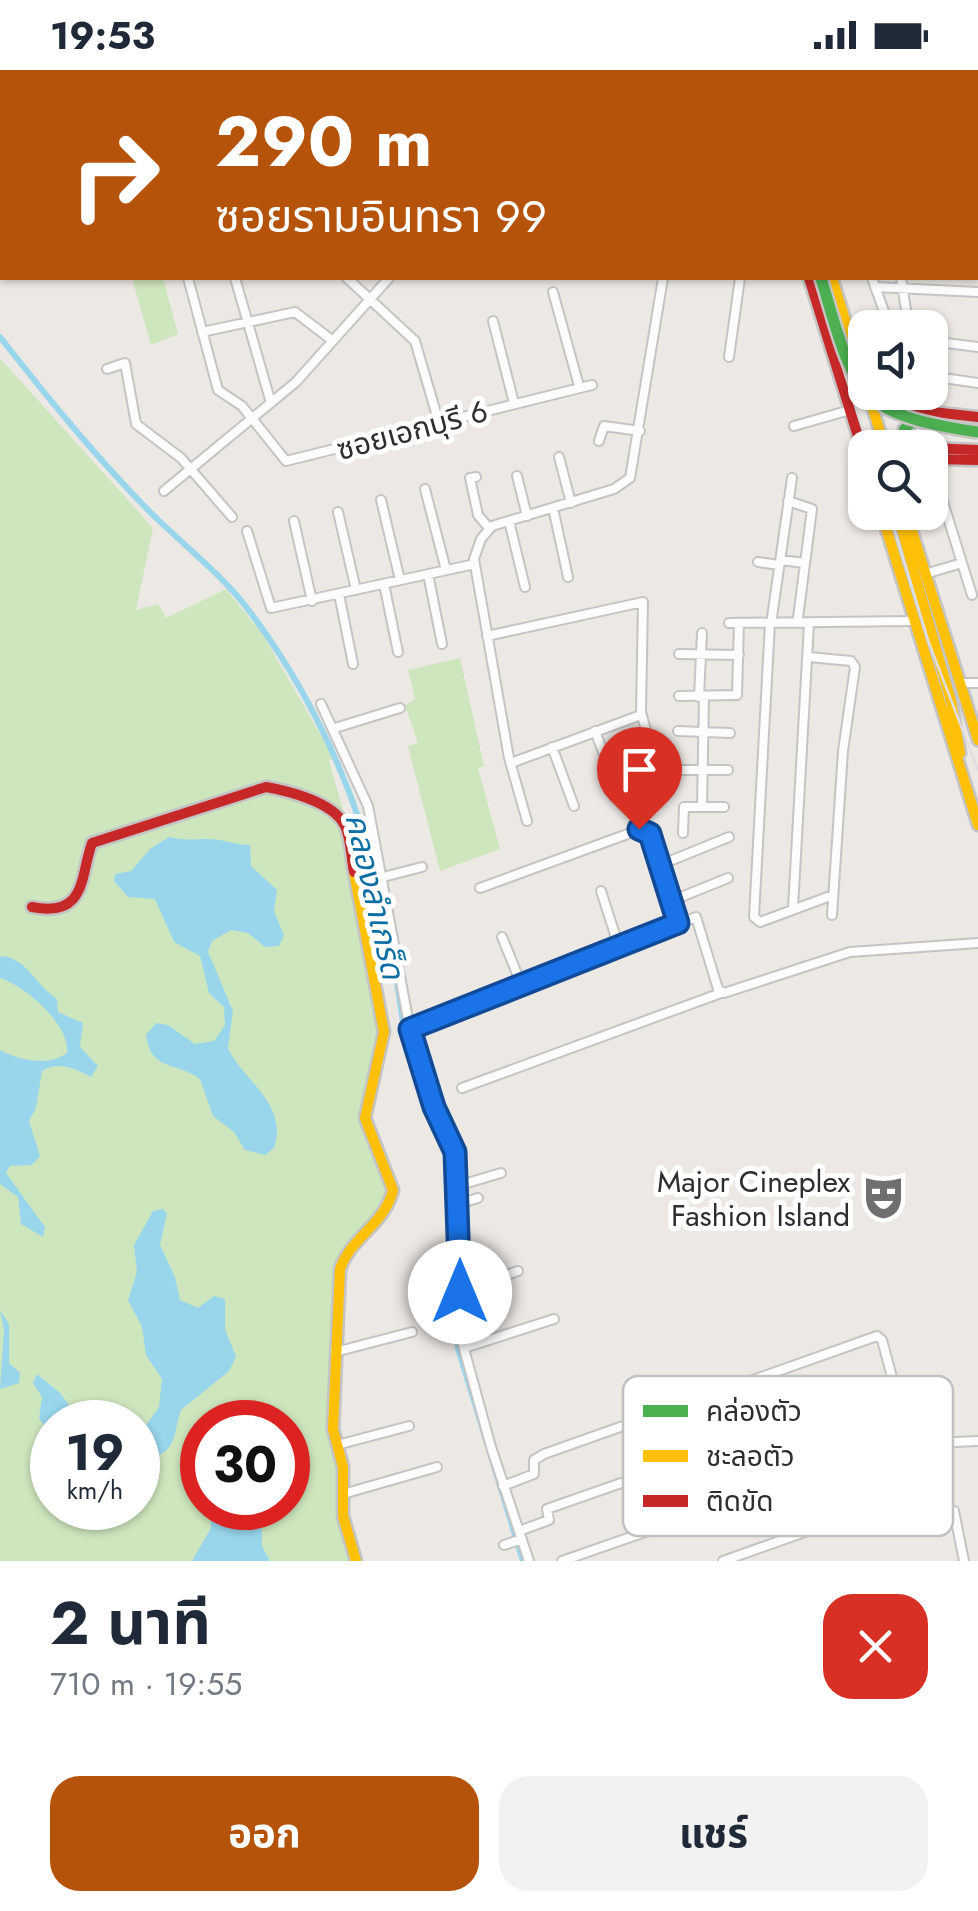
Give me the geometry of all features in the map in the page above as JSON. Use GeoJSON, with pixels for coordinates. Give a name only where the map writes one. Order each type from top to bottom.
{"type":"FeatureCollection","features":[{"type":"Feature","properties":{"kind":"main road"},"geometry":{"type":"LineString","coordinates":[[810,280],[848,403]]}},
{"type":"Feature","properties":{"kind":"main road"},"geometry":{"type":"LineString","coordinates":[[821,280],[851,373],[868,400],[895,418],[978,432]]}},
{"type":"Feature","properties":{"kind":"main road"},"geometry":{"type":"LineString","coordinates":[[833,280],[848,327]]}},
{"type":"Feature","properties":{"kind":"main road"},"geometry":{"type":"LineString","coordinates":[[836,362],[848,366]]}},
{"type":"Feature","properties":{"kind":"main road"},"geometry":{"type":"LineString","coordinates":[[850,410],[856,430]]}},
{"type":"Feature","properties":{"kind":"main road"},"geometry":{"type":"LineString","coordinates":[[874,430],[880,428],[876,410]]}},
{"type":"Feature","properties":{"kind":"main road"},"geometry":{"type":"LineString","coordinates":[[920,410],[978,417]]}},
{"type":"Feature","properties":{"kind":"main road"},"geometry":{"type":"LineString","coordinates":[[904,430],[932,412]]}},
{"type":"Feature","properties":{"kind":"main road"},"geometry":{"type":"LineString","coordinates":[[948,449],[978,450]]}},
{"type":"Feature","properties":{"kind":"main road"},"geometry":{"type":"LineString","coordinates":[[948,459],[978,460]]}},
{"type":"Feature","properties":{"kind":"main road"},"geometry":{"type":"LineString","coordinates":[[886,530],[978,825]]}},
{"type":"Feature","properties":{"kind":"main road"},"geometry":{"type":"LineString","coordinates":[[902,530],[957,728],[959,772]]}},
{"type":"Feature","properties":{"kind":"main road"},"geometry":{"type":"LineString","coordinates":[[911,530],[978,740]]}},
{"type":"Feature","properties":{"kind":"main road"},"geometry":{"type":"LineString","coordinates":[[32,907],[51,909],[78,895],[87,878],[92,843],[255,790],[279,788],[340,818],[384,1032],[365,1118],[393,1190],[379,1224],[340,1262],[332,1429],[343,1516],[356,1561]]}},
{"type":"Feature","properties":{"kind":"street"},"geometry":{"type":"LineString","coordinates":[[189,280],[218,390],[238,403],[251,419]]}},
{"type":"Feature","properties":{"kind":"street"},"geometry":{"type":"LineString","coordinates":[[236,280],[272,402]]}},
{"type":"Feature","properties":{"kind":"street"},"geometry":{"type":"LineString","coordinates":[[349,280],[416,341],[439,423]]}},
{"type":"Feature","properties":{"kind":"street"},"geometry":{"type":"LineString","coordinates":[[164,491],[272,402],[387,280]]}},
{"type":"Feature","properties":{"kind":"street"},"geometry":{"type":"LineString","coordinates":[[526,822],[510,762],[475,564],[489,528],[626,482],[634,472],[663,280]]}},
{"type":"Feature","properties":{"kind":"street"},"geometry":{"type":"LineString","coordinates":[[729,358],[740,280]]}},
{"type":"Feature","properties":{"kind":"street"},"geometry":{"type":"LineString","coordinates":[[884,310],[874,282],[978,292]]}},
{"type":"Feature","properties":{"kind":"street"},"geometry":{"type":"LineString","coordinates":[[902,282],[902,310]]}},
{"type":"Feature","properties":{"kind":"street"},"geometry":{"type":"LineString","coordinates":[[553,292],[579,386]]}},
{"type":"Feature","properties":{"kind":"street"},"geometry":{"type":"LineString","coordinates":[[202,332],[300,312],[333,340]]}},
{"type":"Feature","properties":{"kind":"street"},"geometry":{"type":"LineString","coordinates":[[493,322],[514,404]]}},
{"type":"Feature","properties":{"kind":"street"},"geometry":{"type":"LineString","coordinates":[[948,343],[978,347]]}},
{"type":"Feature","properties":{"kind":"street"},"geometry":{"type":"LineString","coordinates":[[107,369],[125,363],[136,424],[191,467],[232,517]]}},
{"type":"Feature","properties":{"kind":"street"},"geometry":{"type":"LineString","coordinates":[[948,379],[978,383]]}},
{"type":"Feature","properties":{"kind":"street","name":"ซอยเอกบุรี 6"},"geometry":{"type":"LineString","coordinates":[[251,419],[276,452],[290,462],[592,385]]}},
{"type":"Feature","properties":{"kind":"street"},"geometry":{"type":"LineString","coordinates":[[794,426],[850,410]]}},
{"type":"Feature","properties":{"kind":"street"},"geometry":{"type":"LineString","coordinates":[[599,441],[604,426],[640,431]]}},
{"type":"Feature","properties":{"kind":"street"},"geometry":{"type":"LineString","coordinates":[[558,457],[571,503]]}},
{"type":"Feature","properties":{"kind":"street"},"geometry":{"type":"LineString","coordinates":[[517,476],[527,516]]}},
{"type":"Feature","properties":{"kind":"street"},"geometry":{"type":"LineString","coordinates":[[476,477],[470,478],[476,507],[489,528]]}},
{"type":"Feature","properties":{"kind":"street"},"geometry":{"type":"LineString","coordinates":[[792,478],[771,620],[754,917],[760,922],[833,894]]}},
{"type":"Feature","properties":{"kind":"street"},"geometry":{"type":"LineString","coordinates":[[425,489],[446,570]]}},
{"type":"Feature","properties":{"kind":"street"},"geometry":{"type":"LineString","coordinates":[[381,500],[400,580]]}},
{"type":"Feature","properties":{"kind":"street"},"geometry":{"type":"LineString","coordinates":[[788,501],[812,508],[798,618]]}},
{"type":"Feature","properties":{"kind":"street"},"geometry":{"type":"LineString","coordinates":[[553,508],[568,577]]}},
{"type":"Feature","properties":{"kind":"street"},"geometry":{"type":"LineString","coordinates":[[338,512],[356,590]]}},
{"type":"Feature","properties":{"kind":"street"},"geometry":{"type":"LineString","coordinates":[[948,518],[972,595]]}},
{"type":"Feature","properties":{"kind":"street"},"geometry":{"type":"LineString","coordinates":[[294,521],[312,600]]}},
{"type":"Feature","properties":{"kind":"street"},"geometry":{"type":"LineString","coordinates":[[509,521],[525,587]]}},
{"type":"Feature","properties":{"kind":"street"},"geometry":{"type":"LineString","coordinates":[[247,531],[268,606],[475,564]]}},
{"type":"Feature","properties":{"kind":"street"},"geometry":{"type":"LineString","coordinates":[[758,562],[805,563]]}},
{"type":"Feature","properties":{"kind":"street"},"geometry":{"type":"LineString","coordinates":[[925,574],[962,563]]}},
{"type":"Feature","properties":{"kind":"street"},"geometry":{"type":"LineString","coordinates":[[428,574],[442,644]]}},
{"type":"Feature","properties":{"kind":"street"},"geometry":{"type":"LineString","coordinates":[[384,584],[398,652]]}},
{"type":"Feature","properties":{"kind":"street"},"geometry":{"type":"LineString","coordinates":[[339,594],[353,664]]}},
{"type":"Feature","properties":{"kind":"street"},"geometry":{"type":"LineString","coordinates":[[488,636],[640,601],[645,605],[641,715],[652,752]]}},
{"type":"Feature","properties":{"kind":"street"},"geometry":{"type":"LineString","coordinates":[[729,622],[913,621]]}},
{"type":"Feature","properties":{"kind":"street"},"geometry":{"type":"LineString","coordinates":[[680,696],[736,695],[740,623]]}},
{"type":"Feature","properties":{"kind":"street"},"geometry":{"type":"LineString","coordinates":[[793,908],[809,624]]}},
{"type":"Feature","properties":{"kind":"street"},"geometry":{"type":"LineString","coordinates":[[702,633],[702,807]]}},
{"type":"Feature","properties":{"kind":"street"},"geometry":{"type":"LineString","coordinates":[[678,654],[739,655]]}},
{"type":"Feature","properties":{"kind":"street"},"geometry":{"type":"LineString","coordinates":[[809,657],[851,661],[855,667],[842,766],[832,914]]}},
{"type":"Feature","properties":{"kind":"street"},"geometry":{"type":"LineString","coordinates":[[959,683],[978,683]]}},
{"type":"Feature","properties":{"kind":"street"},"geometry":{"type":"LineString","coordinates":[[321,704],[368,806],[410,1029],[434,1107],[455,1152],[464,1348],[515,1540],[529,1561]]}},
{"type":"Feature","properties":{"kind":"street"},"geometry":{"type":"LineString","coordinates":[[334,728],[400,708]]}},
{"type":"Feature","properties":{"kind":"street"},"geometry":{"type":"LineString","coordinates":[[510,762],[641,715]]}},
{"type":"Feature","properties":{"kind":"street"},"geometry":{"type":"LineString","coordinates":[[678,731],[730,733]]}},
{"type":"Feature","properties":{"kind":"street"},"geometry":{"type":"LineString","coordinates":[[595,732],[619,793]]}},
{"type":"Feature","properties":{"kind":"street"},"geometry":{"type":"LineString","coordinates":[[552,747],[574,806]]}},
{"type":"Feature","properties":{"kind":"street"},"geometry":{"type":"LineString","coordinates":[[682,770],[728,770]]}},
{"type":"Feature","properties":{"kind":"street"},"geometry":{"type":"LineString","coordinates":[[683,833],[682,808],[724,807]]}},
{"type":"Feature","properties":{"kind":"street"},"geometry":{"type":"LineString","coordinates":[[480,888],[644,828],[678,923]]}},
{"type":"Feature","properties":{"kind":"street"},"geometry":{"type":"LineString","coordinates":[[660,865],[729,837]]}},
{"type":"Feature","properties":{"kind":"street"},"geometry":{"type":"LineString","coordinates":[[382,876],[422,867]]}},
{"type":"Feature","properties":{"kind":"street"},"geometry":{"type":"LineString","coordinates":[[671,901],[728,878]]}},
{"type":"Feature","properties":{"kind":"street"},"geometry":{"type":"LineString","coordinates":[[600,891],[619,947]]}},
{"type":"Feature","properties":{"kind":"street"},"geometry":{"type":"LineString","coordinates":[[410,1029],[678,923],[700,918],[721,993]]}},
{"type":"Feature","properties":{"kind":"street"},"geometry":{"type":"LineString","coordinates":[[502,937],[522,986]]}},
{"type":"Feature","properties":{"kind":"street"},"geometry":{"type":"LineString","coordinates":[[462,1088],[721,993],[850,952],[978,942]]}},
{"type":"Feature","properties":{"kind":"street"},"geometry":{"type":"LineString","coordinates":[[457,1186],[501,1173]]}},
{"type":"Feature","properties":{"kind":"street"},"geometry":{"type":"LineString","coordinates":[[458,1204],[478,1198]]}},
{"type":"Feature","properties":{"kind":"street"},"geometry":{"type":"LineString","coordinates":[[460,1292],[518,1271]]}},
{"type":"Feature","properties":{"kind":"street"},"geometry":{"type":"LineString","coordinates":[[461,1325],[496,1315],[495,1289]]}},
{"type":"Feature","properties":{"kind":"street"},"geometry":{"type":"LineString","coordinates":[[464,1348],[554,1319]]}},
{"type":"Feature","properties":{"kind":"street"},"geometry":{"type":"LineString","coordinates":[[335,1352],[412,1332]]}},
{"type":"Feature","properties":{"kind":"street"},"geometry":{"type":"LineString","coordinates":[[763,1376],[876,1336],[882,1340],[892,1376]]}},
{"type":"Feature","properties":{"kind":"street"},"geometry":{"type":"LineString","coordinates":[[337,1446],[409,1426]]}},
{"type":"Feature","properties":{"kind":"street"},"geometry":{"type":"LineString","coordinates":[[503,1486],[534,1474],[534,1460],[544,1454],[623,1426]]}},
{"type":"Feature","properties":{"kind":"street"},"geometry":{"type":"LineString","coordinates":[[953,1441],[978,1441]]}},
{"type":"Feature","properties":{"kind":"street"},"geometry":{"type":"LineString","coordinates":[[343,1494],[437,1467]]}},
{"type":"Feature","properties":{"kind":"street"},"geometry":{"type":"LineString","coordinates":[[515,1540],[548,1520],[548,1508],[623,1482]]}},
{"type":"Feature","properties":{"kind":"street"},"geometry":{"type":"LineString","coordinates":[[954,1512],[964,1561]]}},
{"type":"Feature","properties":{"kind":"street"},"geometry":{"type":"LineString","coordinates":[[562,1561],[635,1536]]}},
{"type":"Feature","properties":{"kind":"street"},"geometry":{"type":"LineString","coordinates":[[722,1561],[793,1536]]}},
{"type":"Feature","properties":{"kind":"green space"},"geometry":{"type":"Polygon","coordinates":[[[133,280],[164,280],[178,334],[151,345],[133,280]]]}},
{"type":"Feature","properties":{"kind":"green space"},"geometry":{"type":"Polygon","coordinates":[[[0,358],[153,528],[136,610],[158,604],[166,618],[226,589],[263,635],[334,758],[329,761],[364,883],[389,1028],[361,1114],[390,1194],[374,1226],[340,1254],[337,1265],[330,1403],[352,1561],[0,1561],[0,358]]]}},
{"type":"Feature","properties":{"kind":"green space"},"geometry":{"type":"Polygon","coordinates":[[[460,658],[484,766],[478,768],[500,849],[440,871],[408,746],[418,743],[405,705],[415,699],[408,670],[460,658]]]}},
{"type":"Feature","properties":{"kind":"water"},"geometry":{"type":"Polygon","coordinates":[[[169,837],[250,845],[251,866],[277,890],[274,911],[284,935],[279,946],[265,947],[248,933],[231,930],[212,941],[208,952],[233,1011],[228,1048],[275,1118],[274,1148],[265,1155],[245,1150],[234,1132],[213,1116],[200,1079],[159,1060],[149,1047],[146,1035],[156,1023],[168,1025],[195,1044],[214,1041],[225,1025],[224,1007],[209,993],[200,956],[174,942],[155,899],[128,897],[114,881],[115,874],[131,871],[150,849],[169,837]]]}},
{"type":"Feature","properties":{"kind":"water"},"geometry":{"type":"Polygon","coordinates":[[[0,957],[20,963],[57,999],[58,1012],[83,1023],[80,1047],[98,1066],[91,1077],[61,1066],[42,1071],[36,1108],[29,1121],[40,1156],[32,1165],[10,1166],[6,1173],[45,1227],[43,1237],[21,1224],[18,1197],[0,1184],[0,1050],[25,1059],[52,1060],[67,1053],[66,1042],[44,1008],[0,978],[0,957]]]}},
{"type":"Feature","properties":{"kind":"water"},"geometry":{"type":"Polygon","coordinates":[[[163,1209],[167,1213],[160,1245],[175,1277],[180,1300],[198,1308],[214,1296],[225,1299],[225,1329],[236,1357],[229,1371],[193,1400],[180,1400],[174,1438],[160,1454],[162,1379],[146,1355],[142,1327],[128,1300],[137,1272],[134,1245],[153,1211],[163,1209]]]}},
{"type":"Feature","properties":{"kind":"water"},"geometry":{"type":"Polygon","coordinates":[[[0,1310],[9,1324],[9,1363],[20,1373],[19,1383],[0,1389],[4,1330],[0,1310]]]}},
{"type":"Feature","properties":{"kind":"water"},"geometry":{"type":"Polygon","coordinates":[[[37,1374],[65,1400],[42,1400],[33,1383],[37,1374]]]}},
{"type":"Feature","properties":{"kind":"water"},"geometry":{"type":"Polygon","coordinates":[[[210,1530],[262,1530],[262,1546],[270,1561],[192,1561],[210,1530]]]}},
{"type":"Feature","properties":{"kind":"waterway","name":"คลองลำเกร็ด"},"geometry":{"type":"LineString","coordinates":[[0,337],[110,469],[225,583],[271,642],[313,712],[347,786],[383,904]]}},
{"type":"Feature","properties":{"kind":"waterway","name":"คลองลำเกร็ด"},"geometry":{"type":"LineString","coordinates":[[393,956],[403,1022],[448,1154],[455,1235]]}},
{"type":"Feature","properties":{"kind":"waterway","name":"คลองลำเกร็ด"},"geometry":{"type":"LineString","coordinates":[[457,1272],[458,1348],[523,1561]]}},
{"type":"Feature","properties":{"kind":"railway"},"geometry":{"type":"LineString","coordinates":[[815,280],[863,430]]}},
{"type":"Feature","properties":{"kind":"railway"},"geometry":{"type":"LineString","coordinates":[[894,530],[929,643],[978,770]]}},
{"type":"Feature","properties":{"kind":"traffic: fast"},"geometry":{"type":"LineString","coordinates":[[822,280],[842,348],[865,391],[882,405],[906,416],[978,432]]}},
{"type":"Feature","properties":{"kind":"traffic: fast"},"geometry":{"type":"LineString","coordinates":[[904,430],[920,417]]}},
{"type":"Feature","properties":{"kind":"traffic: slow"},"geometry":{"type":"LineString","coordinates":[[833,280],[848,329]]}},
{"type":"Feature","properties":{"kind":"traffic: slow"},"geometry":{"type":"LineString","coordinates":[[873,410],[879,430]]}},
{"type":"Feature","properties":{"kind":"traffic: slow"},"geometry":{"type":"LineString","coordinates":[[887,530],[978,825]]}},
{"type":"Feature","properties":{"kind":"traffic: slow"},"geometry":{"type":"LineString","coordinates":[[902,530],[951,701],[960,753]]}},
{"type":"Feature","properties":{"kind":"traffic: slow"},"geometry":{"type":"LineString","coordinates":[[912,530],[978,740]]}},
{"type":"Feature","properties":{"kind":"traffic: slow"},"geometry":{"type":"LineString","coordinates":[[354,872],[384,1032],[365,1118],[393,1190],[383,1212],[352,1248],[340,1269],[333,1429],[343,1467],[343,1516],[356,1561]]}},
{"type":"Feature","properties":{"kind":"traffic: jam"},"geometry":{"type":"LineString","coordinates":[[810,280],[856,430]]}},
{"type":"Feature","properties":{"kind":"traffic: jam"},"geometry":{"type":"LineString","coordinates":[[915,410],[978,417]]}},
{"type":"Feature","properties":{"kind":"traffic: jam"},"geometry":{"type":"LineString","coordinates":[[948,449],[978,450]]}},
{"type":"Feature","properties":{"kind":"traffic: jam"},"geometry":{"type":"LineString","coordinates":[[948,459],[978,460]]}},
{"type":"Feature","properties":{"kind":"traffic: jam"},"geometry":{"type":"LineString","coordinates":[[32,907],[50,909],[72,900],[82,881],[92,843],[266,787],[309,799],[338,816],[348,835],[354,872]]}},
{"type":"Feature","properties":{"kind":"place","name":"Major Cineplex Fashion Island"},"geometry":{"type":"Point","coordinates":[883,1198]}},
{"type":"Feature","properties":{"kind":"route"},"geometry":{"type":"LineString","coordinates":[[460,1292],[455,1152],[434,1107],[410,1029],[678,923],[650,834],[639,829]]}}]}
